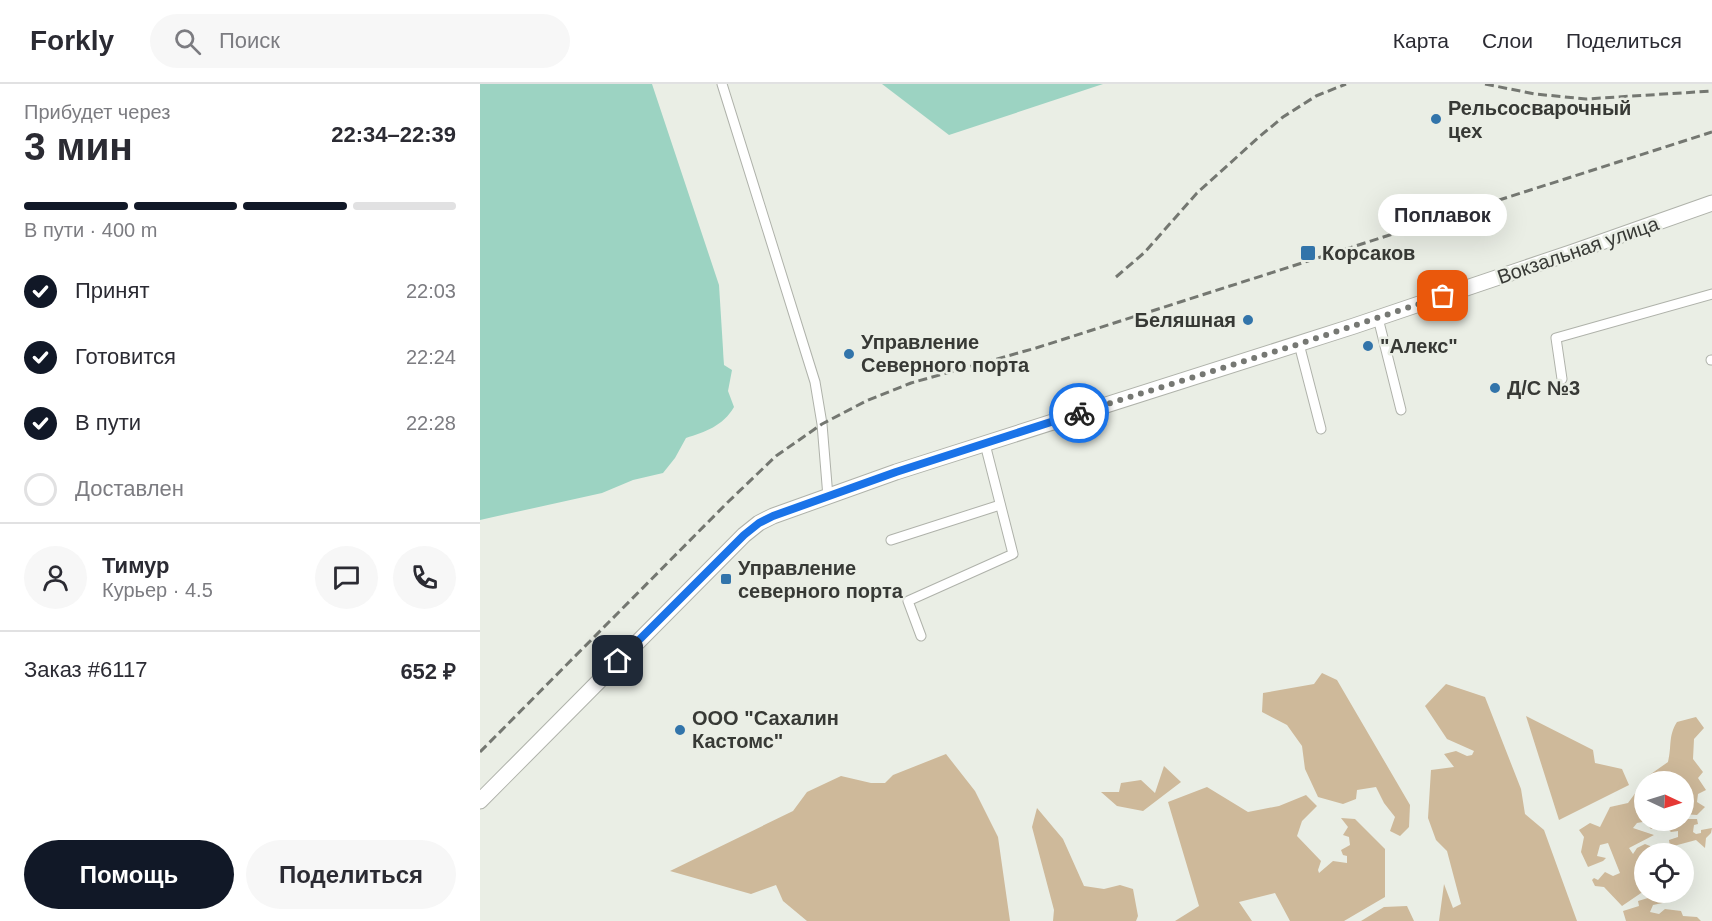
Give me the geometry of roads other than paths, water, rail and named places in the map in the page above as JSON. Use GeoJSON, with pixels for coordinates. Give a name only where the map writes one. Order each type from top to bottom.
{"type":"FeatureCollection","features":[{"type":"Feature","properties":{"kind":"main road","name":"Вокзальная улица"},"geometry":{"type":"LineString","coordinates":[[480,801],[744,535],[759,523],[773,516],[896,472],[1378,318],[1712,203]]}},
{"type":"Feature","properties":{"kind":"street"},"geometry":{"type":"LineString","coordinates":[[722,84],[815,382],[822,424],[828,497]]}},
{"type":"Feature","properties":{"kind":"street"},"geometry":{"type":"LineString","coordinates":[[1562,379],[1556,338],[1712,294]]}},
{"type":"Feature","properties":{"kind":"street"},"geometry":{"type":"LineString","coordinates":[[1378,318],[1401,410]]}},
{"type":"Feature","properties":{"kind":"street"},"geometry":{"type":"LineString","coordinates":[[1299,344],[1321,429]]}},
{"type":"Feature","properties":{"kind":"street"},"geometry":{"type":"LineString","coordinates":[[921,636],[908,601],[1013,554],[985,444]]}},
{"type":"Feature","properties":{"kind":"street"},"geometry":{"type":"LineString","coordinates":[[891,540],[1000,505]]}},
{"type":"Feature","properties":{"kind":"railway"},"geometry":{"type":"LineString","coordinates":[[1116,277],[1145,252],[1197,193],[1259,137],[1283,117],[1316,96],[1346,84]]}},
{"type":"Feature","properties":{"kind":"railway"},"geometry":{"type":"LineString","coordinates":[[1485,84],[1535,94],[1586,99],[1712,91]]}},
{"type":"Feature","properties":{"kind":"railway"},"geometry":{"type":"LineString","coordinates":[[480,752],[776,456],[822,424],[866,401],[911,383],[1036,348],[1712,132]]}},
{"type":"Feature","properties":{"kind":"place","name":"Рельсосварочный цех"},"geometry":{"type":"Point","coordinates":[1436,119]}},
{"type":"Feature","properties":{"kind":"place","name":"Корсаков"},"geometry":{"type":"Point","coordinates":[1308,253]}},
{"type":"Feature","properties":{"kind":"place","name":"Поплавок"},"geometry":{"type":"Point","coordinates":[1443,296]}},
{"type":"Feature","properties":{"kind":"place","name":"Беляшная"},"geometry":{"type":"Point","coordinates":[1248,320]}},
{"type":"Feature","properties":{"kind":"place","name":"\"Алекс\""},"geometry":{"type":"Point","coordinates":[1368,346]}},
{"type":"Feature","properties":{"kind":"place","name":"Управление Северного порта"},"geometry":{"type":"Point","coordinates":[849,354]}},
{"type":"Feature","properties":{"kind":"place","name":"Д/С №3"},"geometry":{"type":"Point","coordinates":[1495,388]}},
{"type":"Feature","properties":{"kind":"place","name":"Управление северного порта"},"geometry":{"type":"Point","coordinates":[726,579]}},
{"type":"Feature","properties":{"kind":"place","name":"ООО \"Сахалин Кастомс\""},"geometry":{"type":"Point","coordinates":[680,730]}}]}
